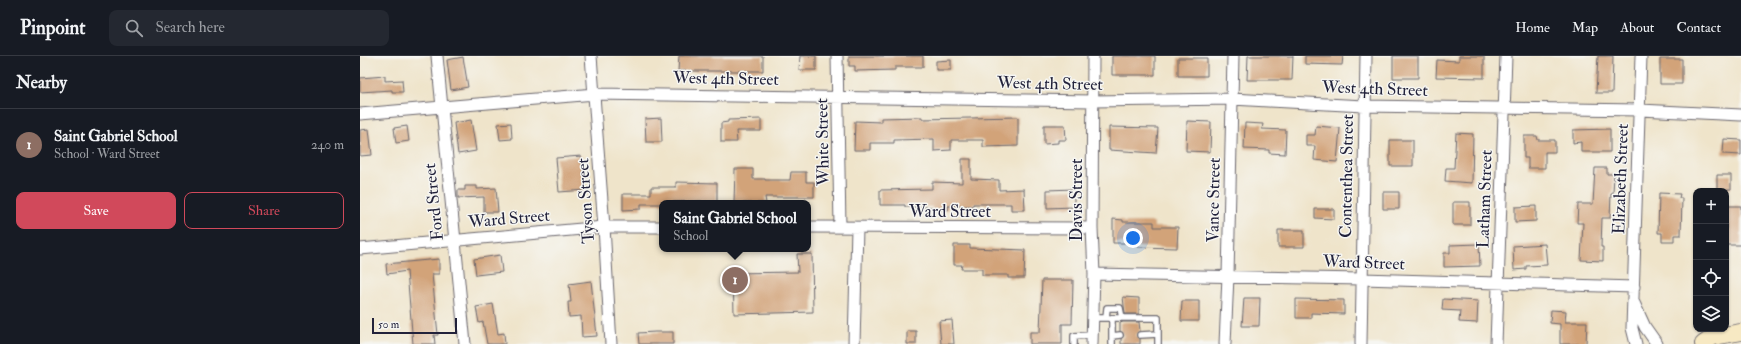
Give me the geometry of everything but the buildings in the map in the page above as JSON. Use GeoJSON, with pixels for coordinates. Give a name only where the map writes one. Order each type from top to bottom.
{"type":"FeatureCollection","features":[{"type":"Feature","properties":{"kind":"main road"},"geometry":{"type":"LineString","coordinates":[[1702,344],[1713,337],[1740,332]]}},
{"type":"Feature","properties":{"kind":"main road"},"geometry":{"type":"LineString","coordinates":[[1724,344],[1740,332]]}},
{"type":"Feature","properties":{"kind":"street","name":"Ford Street"},"geometry":{"type":"LineString","coordinates":[[437,56],[454,240],[466,344]]}},
{"type":"Feature","properties":{"kind":"street","name":"Tyson Street"},"geometry":{"type":"LineString","coordinates":[[591,56],[595,94],[611,344]]}},
{"type":"Feature","properties":{"kind":"street","name":"White Street"},"geometry":{"type":"LineString","coordinates":[[837,56],[840,227]]}},
{"type":"Feature","properties":{"kind":"street","name":"Davis Street"},"geometry":{"type":"LineString","coordinates":[[1092,340],[1094,274],[1092,228],[1093,56]]}},
{"type":"Feature","properties":{"kind":"street","name":"Vance Street"},"geometry":{"type":"LineString","coordinates":[[1225,344],[1233,56]]}},
{"type":"Feature","properties":{"kind":"street","name":"Contenthea Street"},"geometry":{"type":"LineString","coordinates":[[1361,344],[1366,56]]}},
{"type":"Feature","properties":{"kind":"street","name":"Latham Street"},"geometry":{"type":"LineString","coordinates":[[1496,344],[1506,56]]}},
{"type":"Feature","properties":{"kind":"street","name":"Elizabeth Street"},"geometry":{"type":"LineString","coordinates":[[1636,344],[1632,328],[1641,56]]}},
{"type":"Feature","properties":{"kind":"street","name":"West 4th Street"},"geometry":{"type":"LineString","coordinates":[[360,114],[595,94],[1092,101],[1232,100],[1364,106],[1640,110],[1741,115]]}},
{"type":"Feature","properties":{"kind":"street","name":"Ward Street"},"geometry":{"type":"LineString","coordinates":[[360,249],[604,227],[659,227]]}},
{"type":"Feature","properties":{"kind":"street","name":"Ward Street"},"geometry":{"type":"LineString","coordinates":[[811,227],[1092,228]]}},
{"type":"Feature","properties":{"kind":"street"},"geometry":{"type":"LineString","coordinates":[[854,344],[857,228]]}},
{"type":"Feature","properties":{"kind":"street","name":"Ward Street"},"geometry":{"type":"LineString","coordinates":[[1094,274],[1362,279],[1634,287]]}},
{"type":"Feature","properties":{"kind":"street","name":"Elizabeth Street"},"geometry":{"type":"LineString","coordinates":[[1633,302],[1645,327],[1657,344]]}},
{"type":"Feature","properties":{"kind":"lane"},"geometry":{"type":"LineString","coordinates":[[1112,344],[1107,308],[1120,308],[1122,318]]}},
{"type":"Feature","properties":{"kind":"lane"},"geometry":{"type":"LineString","coordinates":[[1092,318],[1158,318],[1158,344]]}},
{"type":"Feature","properties":{"kind":"lane"},"geometry":{"type":"LineString","coordinates":[[1140,335],[1158,334]]}},
{"type":"Feature","properties":{"kind":"lane"},"geometry":{"type":"LineString","coordinates":[[1074,344],[1074,336],[1092,340]]}},
{"type":"Feature","properties":{"kind":"lane"},"geometry":{"type":"LineString","coordinates":[[1112,336],[1120,336]]}},
{"type":"Feature","properties":{"kind":"place","name":"Saint Gabriel School"},"geometry":{"type":"Point","coordinates":[735,280]}}]}
